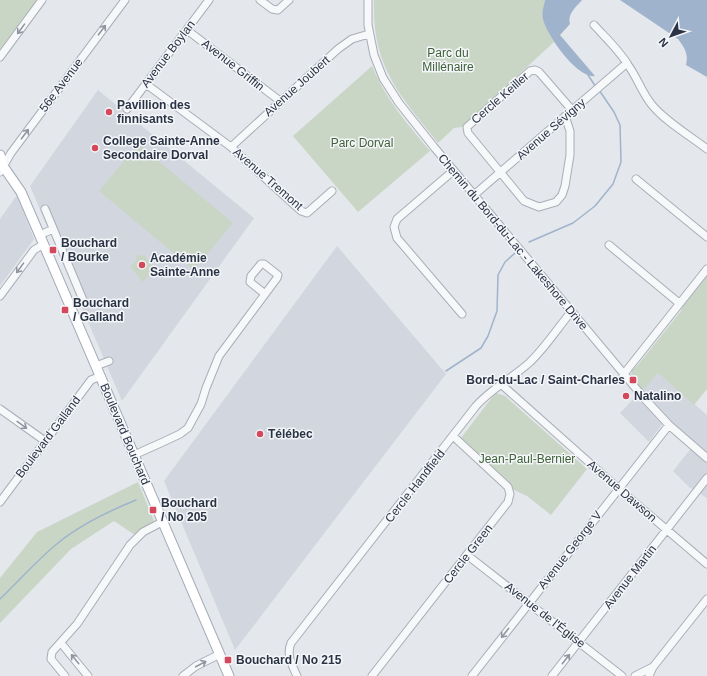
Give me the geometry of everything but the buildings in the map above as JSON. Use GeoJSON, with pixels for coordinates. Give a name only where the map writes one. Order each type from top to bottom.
{"type":"FeatureCollection","features":[{"type":"Feature","properties":{"kind":"main road","name":"Boulevard Bouchard"},"geometry":{"type":"LineString","coordinates":[[0,155],[1,168],[21,192],[42,239],[229,676]]}},
{"type":"Feature","properties":{"kind":"street"},"geometry":{"type":"LineString","coordinates":[[0,57],[42,0]]}},
{"type":"Feature","properties":{"kind":"street","name":"56e Avenue"},"geometry":{"type":"LineString","coordinates":[[1,168],[125,0]]}},
{"type":"Feature","properties":{"kind":"street","name":"Avenue Boylan"},"geometry":{"type":"LineString","coordinates":[[127,109],[209,0]]}},
{"type":"Feature","properties":{"kind":"street"},"geometry":{"type":"LineString","coordinates":[[260,0],[272,9],[278,10],[289,0]]}},
{"type":"Feature","properties":{"kind":"street","name":"Chemin du Bord-du-Lac - Lakeshore Drive"},"geometry":{"type":"LineString","coordinates":[[368,0],[369,34],[378,66],[391,91],[410,118],[624,374],[669,425],[707,458]]}},
{"type":"Feature","properties":{"kind":"street"},"geometry":{"type":"LineString","coordinates":[[594,24],[627,63],[638,80],[644,94],[653,106],[707,149]]}},
{"type":"Feature","properties":{"kind":"street","name":"Avenue Griffin"},"geometry":{"type":"LineString","coordinates":[[187,30],[280,101]]}},
{"type":"Feature","properties":{"kind":"street","name":"Avenue Joubert"},"geometry":{"type":"LineString","coordinates":[[231,147],[344,44],[360,36],[369,34]]}},
{"type":"Feature","properties":{"kind":"street","name":"Avenue Sévigny"},"geometry":{"type":"LineString","coordinates":[[474,195],[627,63]]}},
{"type":"Feature","properties":{"kind":"street","name":"Cercle Keiller"},"geometry":{"type":"LineString","coordinates":[[500,172],[468,133],[466,130],[467,126],[526,74],[535,70],[539,72],[572,110]]}},
{"type":"Feature","properties":{"kind":"street","name":"Avenue Tremont"},"geometry":{"type":"LineString","coordinates":[[146,84],[231,147],[301,211],[307,212],[312,210],[332,191]]}},
{"type":"Feature","properties":{"kind":"street"},"geometry":{"type":"LineString","coordinates":[[500,172],[524,200],[530,204],[539,207],[556,202],[562,195],[565,186],[570,156],[570,131],[565,116]]}},
{"type":"Feature","properties":{"kind":"street"},"geometry":{"type":"LineString","coordinates":[[453,171],[397,219],[394,227],[397,238],[462,314]]}},
{"type":"Feature","properties":{"kind":"street"},"geometry":{"type":"LineString","coordinates":[[636,179],[707,237]]}},
{"type":"Feature","properties":{"kind":"street"},"geometry":{"type":"LineString","coordinates":[[44,209],[83,300]]}},
{"type":"Feature","properties":{"kind":"street"},"geometry":{"type":"LineString","coordinates":[[0,296],[42,239],[53,229]]}},
{"type":"Feature","properties":{"kind":"street"},"geometry":{"type":"LineString","coordinates":[[609,245],[679,303]]}},
{"type":"Feature","properties":{"kind":"street"},"geometry":{"type":"LineString","coordinates":[[624,374],[707,269]]}},
{"type":"Feature","properties":{"kind":"street"},"geometry":{"type":"LineString","coordinates":[[134,454],[169,440],[188,428],[201,404],[219,356],[265,294]]}},
{"type":"Feature","properties":{"kind":"street","name":"Cercle Handfield"},"geometry":{"type":"LineString","coordinates":[[297,676],[289,656],[292,643],[483,399],[491,391],[502,385],[539,353],[571,312]]}},
{"type":"Feature","properties":{"kind":"street"},"geometry":{"type":"LineString","coordinates":[[96,366],[109,360]]}},
{"type":"Feature","properties":{"kind":"street","name":"Boulevard Galland"},"geometry":{"type":"LineString","coordinates":[[0,502],[44,441],[91,380],[101,376]]}},
{"type":"Feature","properties":{"kind":"street","name":"Avenue Dawson"},"geometry":{"type":"LineString","coordinates":[[502,385],[619,489],[707,564]]}},
{"type":"Feature","properties":{"kind":"street"},"geometry":{"type":"LineString","coordinates":[[0,409],[44,441]]}},
{"type":"Feature","properties":{"kind":"street","name":"Avenue George V"},"geometry":{"type":"LineString","coordinates":[[472,676],[669,425]]}},
{"type":"Feature","properties":{"kind":"street","name":"Cercle Green"},"geometry":{"type":"LineString","coordinates":[[372,676],[508,502],[510,494],[508,487],[453,436]]}},
{"type":"Feature","properties":{"kind":"street","name":"Avenue Martin"},"geometry":{"type":"LineString","coordinates":[[552,676],[707,478]]}},
{"type":"Feature","properties":{"kind":"street"},"geometry":{"type":"LineString","coordinates":[[65,676],[51,657],[52,652],[79,620],[130,545],[143,532],[162,522]]}},
{"type":"Feature","properties":{"kind":"street","name":"Avenue de l'Église"},"geometry":{"type":"LineString","coordinates":[[467,555],[622,676]]}},
{"type":"Feature","properties":{"kind":"street"},"geometry":{"type":"LineString","coordinates":[[649,676],[653,667],[707,599]]}},
{"type":"Feature","properties":{"kind":"street"},"geometry":{"type":"LineString","coordinates":[[61,643],[88,676]]}},
{"type":"Feature","properties":{"kind":"street"},"geometry":{"type":"LineString","coordinates":[[183,676],[193,668],[220,654]]}},
{"type":"Feature","properties":{"kind":"street"},"geometry":{"type":"LineString","coordinates":[[635,676],[653,667]]}},
{"type":"Feature","properties":{"kind":"shaded area","name":"Académie Sainte-Anne"},"geometry":{"type":"Polygon","coordinates":[[[98,90],[254,218],[122,401],[30,186],[98,90]]]}},
{"type":"Feature","properties":{"kind":"shaded area"},"geometry":{"type":"Polygon","coordinates":[[[17,195],[34,239],[0,286],[0,219],[17,195]]]}},
{"type":"Feature","properties":{"kind":"shaded area"},"geometry":{"type":"Polygon","coordinates":[[[337,246],[446,374],[235,650],[164,481],[337,246]]]}},
{"type":"Feature","properties":{"kind":"shaded area"},"geometry":{"type":"Polygon","coordinates":[[[658,373],[707,415],[707,498],[689,487],[673,471],[692,447],[663,423],[649,442],[620,413],[658,373]]]}},
{"type":"Feature","properties":{"kind":"green space"},"geometry":{"type":"Polygon","coordinates":[[[0,0],[39,0],[0,50],[0,0]]]}},
{"type":"Feature","properties":{"kind":"green space","name":"Parc du Millénaire"},"geometry":{"type":"Polygon","coordinates":[[[374,0],[545,0],[542,15],[554,42],[462,127],[454,128],[438,143],[400,94],[383,62],[378,44],[374,0]]]}},
{"type":"Feature","properties":{"kind":"green space","name":"Parc Dorval"},"geometry":{"type":"Polygon","coordinates":[[[372,66],[390,100],[430,151],[358,212],[293,136],[372,66]]]}},
{"type":"Feature","properties":{"kind":"green space"},"geometry":{"type":"Polygon","coordinates":[[[138,144],[233,223],[194,270],[99,191],[138,144]]]}},
{"type":"Feature","properties":{"kind":"green space"},"geometry":{"type":"Polygon","coordinates":[[[137,256],[145,256],[154,269],[143,282],[130,266],[135,262],[137,256]]]}},
{"type":"Feature","properties":{"kind":"green space"},"geometry":{"type":"Polygon","coordinates":[[[707,272],[707,389],[694,405],[658,373],[643,390],[631,375],[632,370],[637,366],[681,311],[687,297],[707,272]]]}},
{"type":"Feature","properties":{"kind":"green space","name":"Jean-Paul-Bernier"},"geometry":{"type":"Polygon","coordinates":[[[496,393],[505,396],[587,469],[551,515],[527,496],[508,487],[461,438],[496,393]]]}},
{"type":"Feature","properties":{"kind":"green space"},"geometry":{"type":"Polygon","coordinates":[[[138,482],[154,521],[135,535],[114,521],[71,549],[0,623],[0,578],[37,532],[138,482]]]}},
{"type":"Feature","properties":{"kind":"water"},"geometry":{"type":"Polygon","coordinates":[[[545,0],[582,0],[571,14],[569,20],[570,24],[560,35],[595,76],[588,75],[571,63],[550,35],[542,17],[545,0]]]}},
{"type":"Feature","properties":{"kind":"water"},"geometry":{"type":"Polygon","coordinates":[[[620,0],[707,0],[707,77],[686,65],[686,54],[678,39],[620,0]]]}},
{"type":"Feature","properties":{"kind":"waterway"},"geometry":{"type":"LineString","coordinates":[[588,75],[596,87]]}},
{"type":"Feature","properties":{"kind":"waterway"},"geometry":{"type":"LineString","coordinates":[[529,242],[573,223],[595,206],[613,184],[621,162],[620,125],[614,112],[599,90]]}},
{"type":"Feature","properties":{"kind":"waterway"},"geometry":{"type":"LineString","coordinates":[[446,371],[481,348],[488,336],[497,311],[498,275],[505,262],[515,253]]}},
{"type":"Feature","properties":{"kind":"waterway"},"geometry":{"type":"LineString","coordinates":[[0,599],[43,556],[67,536],[96,518],[136,500]]}},
{"type":"Feature","properties":{"kind":"place","name":"Pavillion des finnisants"},"geometry":{"type":"Point","coordinates":[109,112]}},
{"type":"Feature","properties":{"kind":"place","name":"College Sainte-Anne Secondaire Dorval"},"geometry":{"type":"Point","coordinates":[95,148]}},
{"type":"Feature","properties":{"kind":"place","name":"Bouchard / Bourke"},"geometry":{"type":"Point","coordinates":[53,250]}},
{"type":"Feature","properties":{"kind":"place","name":"Académie Sainte-Anne"},"geometry":{"type":"Point","coordinates":[142,265]}},
{"type":"Feature","properties":{"kind":"place","name":"Bouchard / Galland"},"geometry":{"type":"Point","coordinates":[65,310]}},
{"type":"Feature","properties":{"kind":"place","name":"Bord-du-Lac / Saint-Charles"},"geometry":{"type":"Point","coordinates":[633,380]}},
{"type":"Feature","properties":{"kind":"place","name":"Natalino"},"geometry":{"type":"Point","coordinates":[626,396]}},
{"type":"Feature","properties":{"kind":"place","name":"Télébec"},"geometry":{"type":"Point","coordinates":[260,434]}},
{"type":"Feature","properties":{"kind":"place","name":"Bouchard / No 205"},"geometry":{"type":"Point","coordinates":[153,510]}},
{"type":"Feature","properties":{"kind":"place","name":"Bouchard / No 215"},"geometry":{"type":"Point","coordinates":[228,660]}}]}
